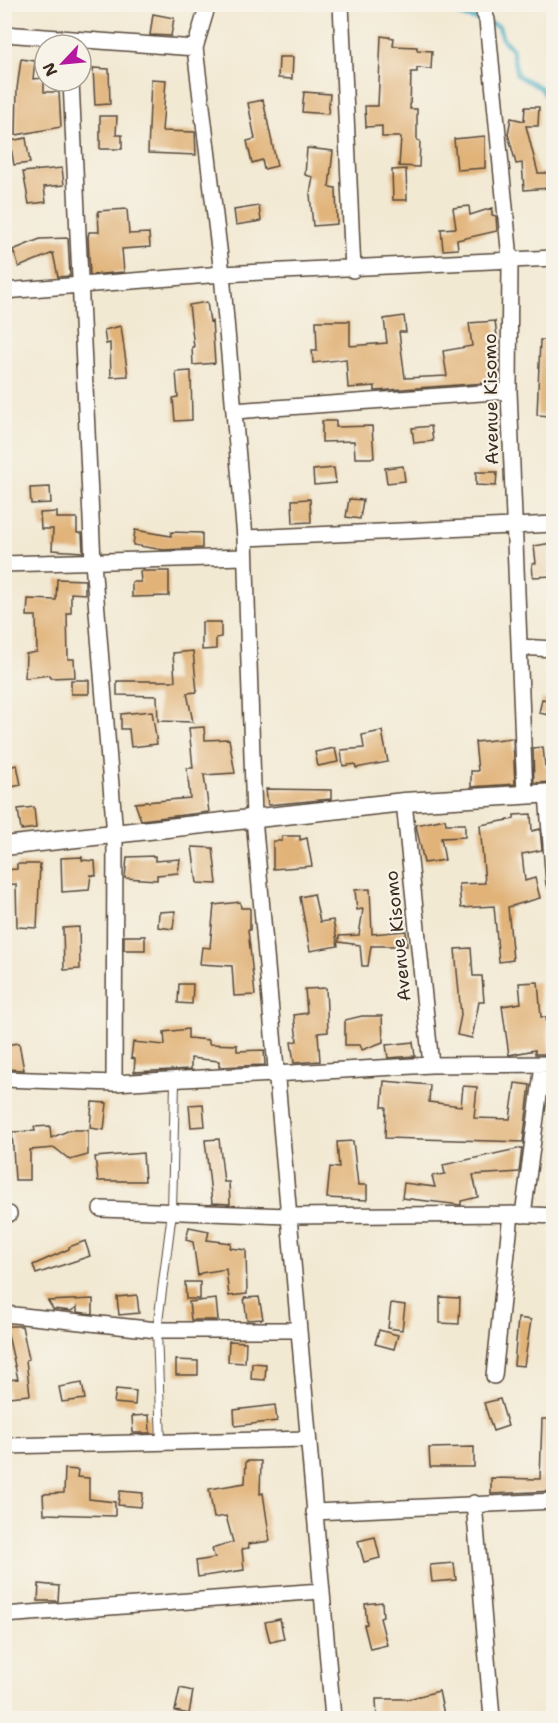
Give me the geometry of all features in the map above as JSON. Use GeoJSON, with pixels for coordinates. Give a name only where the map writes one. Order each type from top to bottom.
{"type":"FeatureCollection","features":[{"type":"Feature","properties":{"kind":"street"},"geometry":{"type":"LineString","coordinates":[[208,4],[195,48],[222,274],[245,538],[254,818],[333,1719]]}},
{"type":"Feature","properties":{"kind":"street"},"geometry":{"type":"LineString","coordinates":[[341,4],[353,270]]}},
{"type":"Feature","properties":{"kind":"street","name":"Avenue Kisomo"},"geometry":{"type":"LineString","coordinates":[[481,4],[487,20],[510,260],[509,392],[525,795]]}},
{"type":"Feature","properties":{"kind":"street"},"geometry":{"type":"LineString","coordinates":[[4,34],[33,38]]}},
{"type":"Feature","properties":{"kind":"street"},"geometry":{"type":"LineString","coordinates":[[93,44],[195,48]]}},
{"type":"Feature","properties":{"kind":"street"},"geometry":{"type":"LineString","coordinates":[[71,93],[78,287],[93,562],[115,836],[114,1083]]}},
{"type":"Feature","properties":{"kind":"street"},"geometry":{"type":"LineString","coordinates":[[4,291],[222,274],[353,270],[554,258]]}},
{"type":"Feature","properties":{"kind":"street"},"geometry":{"type":"LineString","coordinates":[[234,411],[509,392]]}},
{"type":"Feature","properties":{"kind":"street"},"geometry":{"type":"LineString","coordinates":[[245,538],[514,524],[554,524]]}},
{"type":"Feature","properties":{"kind":"street"},"geometry":{"type":"LineString","coordinates":[[4,564],[244,557]]}},
{"type":"Feature","properties":{"kind":"street"},"geometry":{"type":"LineString","coordinates":[[519,647],[554,649]]}},
{"type":"Feature","properties":{"kind":"street"},"geometry":{"type":"LineString","coordinates":[[4,846],[115,836],[404,802],[550,794],[554,883]]}},
{"type":"Feature","properties":{"kind":"street","name":"Avenue Kisomo"},"geometry":{"type":"LineString","coordinates":[[404,802],[431,1065]]}},
{"type":"Feature","properties":{"kind":"street"},"geometry":{"type":"LineString","coordinates":[[4,1079],[114,1083],[175,1082],[431,1065],[548,1065],[517,1215],[494,1376]]}},
{"type":"Feature","properties":{"kind":"street"},"geometry":{"type":"LineString","coordinates":[[101,1209],[288,1216],[554,1216]]}},
{"type":"Feature","properties":{"kind":"street"},"geometry":{"type":"LineString","coordinates":[[4,1314],[157,1330],[299,1330]]}},
{"type":"Feature","properties":{"kind":"street"},"geometry":{"type":"LineString","coordinates":[[4,1446],[308,1439]]}},
{"type":"Feature","properties":{"kind":"street"},"geometry":{"type":"LineString","coordinates":[[314,1512],[554,1501]]}},
{"type":"Feature","properties":{"kind":"street"},"geometry":{"type":"LineString","coordinates":[[474,1503],[492,1719]]}},
{"type":"Feature","properties":{"kind":"street"},"geometry":{"type":"LineString","coordinates":[[4,1615],[321,1591]]}},
{"type":"Feature","properties":{"kind":"lane"},"geometry":{"type":"LineString","coordinates":[[161,1443],[157,1330],[172,1212],[175,1082]]}},
{"type":"Feature","properties":{"kind":"building"},"geometry":{"type":"Polygon","coordinates":[[[153,14],[174,18],[171,36],[150,35],[153,14]]]}},
{"type":"Feature","properties":{"kind":"building"},"geometry":{"type":"Polygon","coordinates":[[[381,36],[394,38],[393,46],[417,47],[417,50],[432,51],[431,69],[417,68],[417,72],[411,72],[410,109],[417,109],[417,140],[420,141],[419,167],[399,166],[401,137],[382,137],[382,126],[366,127],[365,106],[378,106],[381,36]]]}},
{"type":"Feature","properties":{"kind":"building"},"geometry":{"type":"Polygon","coordinates":[[[279,57],[293,57],[292,79],[278,78],[279,57]]]}},
{"type":"Feature","properties":{"kind":"building"},"geometry":{"type":"Polygon","coordinates":[[[21,59],[33,61],[33,93],[59,93],[61,127],[16,135],[17,89],[21,59]]]}},
{"type":"Feature","properties":{"kind":"building"},"geometry":{"type":"Polygon","coordinates":[[[93,68],[109,69],[110,104],[95,105],[93,68]]]}},
{"type":"Feature","properties":{"kind":"building"},"geometry":{"type":"Polygon","coordinates":[[[151,79],[166,80],[162,131],[195,132],[196,155],[148,153],[151,79]]]}},
{"type":"Feature","properties":{"kind":"building"},"geometry":{"type":"Polygon","coordinates":[[[304,92],[330,94],[328,114],[302,112],[304,92]]]}},
{"type":"Feature","properties":{"kind":"building"},"geometry":{"type":"Polygon","coordinates":[[[263,100],[277,166],[264,169],[262,160],[252,163],[247,141],[255,139],[248,103],[263,100]]]}},
{"type":"Feature","properties":{"kind":"building"},"geometry":{"type":"Polygon","coordinates":[[[525,107],[539,107],[538,126],[526,126],[538,173],[548,173],[549,188],[524,190],[522,163],[516,164],[508,134],[511,118],[524,121],[525,107]]]}},
{"type":"Feature","properties":{"kind":"building"},"geometry":{"type":"Polygon","coordinates":[[[100,116],[117,116],[116,135],[122,135],[122,149],[100,149],[100,116]]]}},
{"type":"Feature","properties":{"kind":"building"},"geometry":{"type":"Polygon","coordinates":[[[485,136],[485,168],[457,170],[454,139],[485,136]]]}},
{"type":"Feature","properties":{"kind":"building"},"geometry":{"type":"Polygon","coordinates":[[[26,138],[30,163],[14,165],[10,141],[26,138]]]}},
{"type":"Feature","properties":{"kind":"building"},"geometry":{"type":"Polygon","coordinates":[[[307,148],[333,151],[329,187],[336,188],[337,224],[313,226],[310,194],[313,177],[305,175],[307,148]]]}},
{"type":"Feature","properties":{"kind":"building"},"geometry":{"type":"Polygon","coordinates":[[[62,168],[64,185],[44,187],[46,202],[29,204],[23,172],[62,168]]]}},
{"type":"Feature","properties":{"kind":"building"},"geometry":{"type":"Polygon","coordinates":[[[406,169],[407,200],[393,200],[392,170],[406,169]]]}},
{"type":"Feature","properties":{"kind":"building"},"geometry":{"type":"Polygon","coordinates":[[[259,206],[261,221],[236,225],[234,210],[259,206]]]}},
{"type":"Feature","properties":{"kind":"building"},"geometry":{"type":"Polygon","coordinates":[[[469,206],[470,215],[492,208],[492,215],[496,216],[497,231],[457,240],[458,249],[443,250],[441,229],[456,228],[453,208],[469,206]]]}},
{"type":"Feature","properties":{"kind":"building"},"geometry":{"type":"Polygon","coordinates":[[[127,209],[129,234],[149,233],[150,247],[122,249],[124,272],[90,275],[88,237],[89,232],[99,232],[98,211],[127,209]]]}},
{"type":"Feature","properties":{"kind":"building"},"geometry":{"type":"Polygon","coordinates":[[[68,238],[70,276],[58,277],[53,253],[19,267],[13,250],[40,239],[68,238]]]}},
{"type":"Feature","properties":{"kind":"building"},"geometry":{"type":"Polygon","coordinates":[[[207,302],[210,322],[212,321],[215,363],[193,365],[192,347],[194,347],[189,305],[207,302]]]}},
{"type":"Feature","properties":{"kind":"building"},"geometry":{"type":"Polygon","coordinates":[[[404,316],[406,332],[399,332],[405,378],[447,376],[443,351],[472,346],[469,323],[495,321],[497,336],[494,336],[499,362],[499,382],[375,391],[375,386],[348,388],[346,359],[313,363],[312,350],[317,350],[316,321],[350,321],[350,346],[387,343],[384,319],[404,316]]]}},
{"type":"Feature","properties":{"kind":"building"},"geometry":{"type":"Polygon","coordinates":[[[121,326],[128,376],[111,377],[110,343],[106,344],[104,330],[121,326]]]}},
{"type":"Feature","properties":{"kind":"building"},"geometry":{"type":"Polygon","coordinates":[[[540,340],[554,340],[551,416],[537,415],[540,340]]]}},
{"type":"Feature","properties":{"kind":"building"},"geometry":{"type":"Polygon","coordinates":[[[191,371],[192,420],[175,421],[173,398],[178,397],[176,372],[191,371]]]}},
{"type":"Feature","properties":{"kind":"building"},"geometry":{"type":"Polygon","coordinates":[[[322,421],[336,421],[336,427],[372,426],[374,458],[355,458],[354,441],[322,442],[322,421]]]}},
{"type":"Feature","properties":{"kind":"building"},"geometry":{"type":"Polygon","coordinates":[[[431,426],[433,441],[414,443],[412,428],[431,426]]]}},
{"type":"Feature","properties":{"kind":"building"},"geometry":{"type":"Polygon","coordinates":[[[403,466],[405,481],[387,483],[385,468],[403,466]]]}},
{"type":"Feature","properties":{"kind":"building"},"geometry":{"type":"Polygon","coordinates":[[[334,468],[336,483],[314,485],[313,470],[334,468]]]}},
{"type":"Feature","properties":{"kind":"building"},"geometry":{"type":"Polygon","coordinates":[[[476,472],[497,472],[496,486],[476,485],[476,472]]]}},
{"type":"Feature","properties":{"kind":"building"},"geometry":{"type":"Polygon","coordinates":[[[50,487],[51,503],[31,504],[30,488],[50,487]]]}},
{"type":"Feature","properties":{"kind":"building"},"geometry":{"type":"Polygon","coordinates":[[[310,499],[311,522],[293,523],[292,500],[310,499]]]}},
{"type":"Feature","properties":{"kind":"building"},"geometry":{"type":"Polygon","coordinates":[[[349,499],[363,500],[360,519],[346,517],[349,499]]]}},
{"type":"Feature","properties":{"kind":"building"},"geometry":{"type":"Polygon","coordinates":[[[57,512],[57,518],[77,518],[77,533],[82,533],[83,552],[52,550],[53,529],[41,529],[40,513],[57,512]]]}},
{"type":"Feature","properties":{"kind":"building"},"geometry":{"type":"Polygon","coordinates":[[[135,530],[171,536],[171,532],[202,533],[202,548],[164,550],[133,545],[135,530]]]}},
{"type":"Feature","properties":{"kind":"building"},"geometry":{"type":"Polygon","coordinates":[[[552,543],[553,576],[533,577],[532,564],[536,563],[534,546],[552,543]]]}},
{"type":"Feature","properties":{"kind":"building"},"geometry":{"type":"Polygon","coordinates":[[[140,571],[169,571],[169,596],[132,597],[132,582],[141,582],[140,571]]]}},
{"type":"Feature","properties":{"kind":"building"},"geometry":{"type":"Polygon","coordinates":[[[57,579],[85,580],[85,594],[71,593],[71,613],[67,613],[68,659],[74,659],[75,677],[51,678],[50,675],[25,678],[26,654],[37,652],[36,616],[27,616],[28,599],[56,600],[57,579]]]}},
{"type":"Feature","properties":{"kind":"building"},"geometry":{"type":"Polygon","coordinates":[[[202,622],[221,622],[221,637],[216,638],[216,649],[202,650],[202,622]]]}},
{"type":"Feature","properties":{"kind":"building"},"geometry":{"type":"Polygon","coordinates":[[[193,651],[197,692],[187,693],[193,722],[158,721],[157,696],[117,695],[117,681],[175,681],[173,653],[193,651]]]}},
{"type":"Feature","properties":{"kind":"building"},"geometry":{"type":"Polygon","coordinates":[[[71,680],[89,680],[89,694],[71,694],[71,680]]]}},
{"type":"Feature","properties":{"kind":"building"},"geometry":{"type":"Polygon","coordinates":[[[542,699],[554,701],[554,716],[539,713],[542,699]]]}},
{"type":"Feature","properties":{"kind":"building"},"geometry":{"type":"Polygon","coordinates":[[[152,711],[157,744],[131,747],[129,729],[121,729],[121,714],[152,711]]]}},
{"type":"Feature","properties":{"kind":"building"},"geometry":{"type":"Polygon","coordinates":[[[204,727],[205,740],[229,739],[235,773],[204,775],[209,812],[141,820],[135,803],[190,798],[187,768],[193,768],[189,728],[204,727]]]}},
{"type":"Feature","properties":{"kind":"building"},"geometry":{"type":"Polygon","coordinates":[[[382,731],[388,762],[356,768],[355,764],[343,766],[341,750],[364,748],[362,735],[382,731]]]}},
{"type":"Feature","properties":{"kind":"building"},"geometry":{"type":"Polygon","coordinates":[[[513,738],[515,784],[471,787],[471,771],[478,771],[475,742],[513,738]]]}},
{"type":"Feature","properties":{"kind":"building"},"geometry":{"type":"Polygon","coordinates":[[[543,747],[545,766],[554,765],[554,782],[534,783],[533,748],[543,747]]]}},
{"type":"Feature","properties":{"kind":"building"},"geometry":{"type":"Polygon","coordinates":[[[335,748],[338,762],[318,766],[315,752],[335,748]]]}},
{"type":"Feature","properties":{"kind":"building"},"geometry":{"type":"Polygon","coordinates":[[[17,765],[21,785],[7,788],[4,768],[17,765]]]}},
{"type":"Feature","properties":{"kind":"building"},"geometry":{"type":"Polygon","coordinates":[[[266,789],[331,790],[331,799],[268,805],[266,789]]]}},
{"type":"Feature","properties":{"kind":"building"},"geometry":{"type":"Polygon","coordinates":[[[34,807],[36,828],[21,830],[18,809],[34,807]]]}},
{"type":"Feature","properties":{"kind":"building"},"geometry":{"type":"Polygon","coordinates":[[[531,814],[532,831],[540,829],[542,850],[522,854],[525,881],[535,878],[540,898],[508,907],[513,960],[499,962],[494,906],[461,908],[459,884],[485,883],[480,825],[514,819],[514,815],[531,814]]]}},
{"type":"Feature","properties":{"kind":"building"},"geometry":{"type":"Polygon","coordinates":[[[445,819],[446,824],[465,824],[465,837],[441,838],[445,860],[424,863],[416,825],[445,819]]]}},
{"type":"Feature","properties":{"kind":"building"},"geometry":{"type":"Polygon","coordinates":[[[282,836],[300,836],[300,840],[307,838],[312,866],[273,869],[273,841],[282,841],[282,836]]]}},
{"type":"Feature","properties":{"kind":"building"},"geometry":{"type":"Polygon","coordinates":[[[192,847],[213,848],[217,884],[197,883],[192,847]]]}},
{"type":"Feature","properties":{"kind":"building"},"geometry":{"type":"Polygon","coordinates":[[[155,856],[155,861],[180,859],[178,873],[157,875],[157,880],[125,878],[127,857],[155,856]]]}},
{"type":"Feature","properties":{"kind":"building"},"geometry":{"type":"Polygon","coordinates":[[[82,857],[82,860],[95,861],[96,876],[91,875],[89,890],[62,892],[61,858],[82,857]]]}},
{"type":"Feature","properties":{"kind":"building"},"geometry":{"type":"Polygon","coordinates":[[[17,864],[40,864],[37,928],[17,927],[16,884],[4,885],[4,870],[17,869],[17,864]]]}},
{"type":"Feature","properties":{"kind":"building"},"geometry":{"type":"Polygon","coordinates":[[[370,889],[372,934],[406,931],[407,946],[371,946],[368,966],[362,966],[360,945],[339,942],[339,936],[359,935],[363,909],[357,910],[355,890],[370,889]]]}},
{"type":"Feature","properties":{"kind":"building"},"geometry":{"type":"Polygon","coordinates":[[[314,894],[320,922],[333,920],[338,946],[310,951],[300,897],[314,894]]]}},
{"type":"Feature","properties":{"kind":"building"},"geometry":{"type":"Polygon","coordinates":[[[240,902],[241,908],[250,908],[250,930],[248,930],[255,995],[234,996],[232,966],[200,964],[202,947],[210,948],[214,905],[240,902]]]}},
{"type":"Feature","properties":{"kind":"building"},"geometry":{"type":"Polygon","coordinates":[[[175,911],[173,929],[158,927],[159,912],[175,911]]]}},
{"type":"Feature","properties":{"kind":"building"},"geometry":{"type":"Polygon","coordinates":[[[79,927],[80,969],[64,970],[63,928],[79,927]]]}},
{"type":"Feature","properties":{"kind":"building"},"geometry":{"type":"Polygon","coordinates":[[[124,936],[145,936],[145,950],[124,950],[124,936]]]}},
{"type":"Feature","properties":{"kind":"building"},"geometry":{"type":"Polygon","coordinates":[[[471,948],[473,976],[482,976],[484,1002],[479,1002],[472,1038],[457,1035],[461,1015],[455,949],[471,948]]]}},
{"type":"Feature","properties":{"kind":"building"},"geometry":{"type":"Polygon","coordinates":[[[538,982],[541,1017],[546,1017],[550,1054],[535,1054],[535,1050],[509,1055],[502,1006],[521,1003],[519,983],[538,982]]]}},
{"type":"Feature","properties":{"kind":"building"},"geometry":{"type":"Polygon","coordinates":[[[179,984],[193,984],[192,1004],[178,1003],[179,984]]]}},
{"type":"Feature","properties":{"kind":"building"},"geometry":{"type":"Polygon","coordinates":[[[326,988],[328,1032],[318,1033],[320,1061],[294,1063],[291,1042],[297,1041],[294,1015],[307,1013],[305,989],[326,988]]]}},
{"type":"Feature","properties":{"kind":"building"},"geometry":{"type":"Polygon","coordinates":[[[362,1016],[382,1016],[383,1042],[362,1050],[360,1045],[345,1045],[345,1020],[362,1016]]]}},
{"type":"Feature","properties":{"kind":"building"},"geometry":{"type":"Polygon","coordinates":[[[188,1029],[188,1038],[209,1040],[209,1044],[237,1045],[237,1051],[264,1050],[265,1065],[219,1067],[219,1061],[191,1058],[191,1069],[134,1072],[135,1059],[131,1058],[133,1042],[165,1045],[164,1032],[188,1029]]]}},
{"type":"Feature","properties":{"kind":"building"},"geometry":{"type":"Polygon","coordinates":[[[413,1042],[415,1056],[388,1058],[386,1045],[413,1042]]]}},
{"type":"Feature","properties":{"kind":"building"},"geometry":{"type":"Polygon","coordinates":[[[19,1043],[24,1070],[5,1069],[4,1045],[19,1043]]]}},
{"type":"Feature","properties":{"kind":"building"},"geometry":{"type":"Polygon","coordinates":[[[384,1081],[430,1085],[429,1102],[461,1106],[463,1086],[477,1087],[474,1118],[510,1119],[515,1083],[530,1085],[523,1142],[385,1138],[386,1107],[382,1107],[384,1081]]]}},
{"type":"Feature","properties":{"kind":"building"},"geometry":{"type":"Polygon","coordinates":[[[92,1102],[107,1103],[104,1130],[90,1128],[92,1102]]]}},
{"type":"Feature","properties":{"kind":"building"},"geometry":{"type":"Polygon","coordinates":[[[203,1104],[205,1126],[191,1127],[189,1105],[203,1104]]]}},
{"type":"Feature","properties":{"kind":"building"},"geometry":{"type":"Polygon","coordinates":[[[50,1126],[51,1138],[70,1130],[88,1130],[88,1155],[70,1160],[55,1148],[30,1150],[30,1180],[15,1180],[12,1132],[35,1131],[34,1127],[50,1126]]]}},
{"type":"Feature","properties":{"kind":"building"},"geometry":{"type":"Polygon","coordinates":[[[219,1139],[224,1182],[229,1182],[230,1204],[212,1203],[205,1140],[219,1139]]]}},
{"type":"Feature","properties":{"kind":"building"},"geometry":{"type":"Polygon","coordinates":[[[353,1141],[358,1185],[367,1185],[367,1200],[327,1198],[330,1167],[339,1168],[337,1142],[353,1141]]]}},
{"type":"Feature","properties":{"kind":"building"},"geometry":{"type":"Polygon","coordinates":[[[522,1148],[519,1172],[473,1175],[478,1197],[461,1201],[461,1205],[402,1198],[404,1183],[435,1187],[432,1176],[445,1174],[443,1165],[522,1148]]]}},
{"type":"Feature","properties":{"kind":"building"},"geometry":{"type":"Polygon","coordinates":[[[143,1153],[145,1181],[98,1181],[95,1157],[143,1153]]]}},
{"type":"Feature","properties":{"kind":"building"},"geometry":{"type":"Polygon","coordinates":[[[189,1227],[209,1231],[207,1240],[231,1243],[230,1248],[246,1250],[247,1294],[229,1296],[226,1269],[201,1273],[198,1276],[193,1242],[186,1240],[189,1227]]]}},
{"type":"Feature","properties":{"kind":"building"},"geometry":{"type":"Polygon","coordinates":[[[85,1241],[90,1256],[36,1274],[33,1265],[85,1241]]]}},
{"type":"Feature","properties":{"kind":"building"},"geometry":{"type":"Polygon","coordinates":[[[185,1282],[200,1282],[200,1299],[186,1299],[185,1282]]]}},
{"type":"Feature","properties":{"kind":"building"},"geometry":{"type":"Polygon","coordinates":[[[137,1295],[139,1313],[119,1315],[117,1297],[137,1295]]]}},
{"type":"Feature","properties":{"kind":"building"},"geometry":{"type":"Polygon","coordinates":[[[259,1297],[263,1319],[247,1320],[244,1298],[259,1297]]]}},
{"type":"Feature","properties":{"kind":"building"},"geometry":{"type":"Polygon","coordinates":[[[440,1297],[460,1298],[459,1324],[440,1323],[440,1297]]]}},
{"type":"Feature","properties":{"kind":"building"},"geometry":{"type":"Polygon","coordinates":[[[93,1299],[93,1314],[77,1312],[77,1307],[71,1311],[53,1309],[48,1301],[93,1299]]]}},
{"type":"Feature","properties":{"kind":"building"},"geometry":{"type":"Polygon","coordinates":[[[216,1299],[218,1320],[191,1320],[189,1302],[216,1299]]]}},
{"type":"Feature","properties":{"kind":"building"},"geometry":{"type":"Polygon","coordinates":[[[391,1303],[405,1305],[402,1330],[388,1328],[391,1303]]]}},
{"type":"Feature","properties":{"kind":"building"},"geometry":{"type":"Polygon","coordinates":[[[518,1318],[531,1320],[524,1366],[514,1365],[518,1318]]]}},
{"type":"Feature","properties":{"kind":"building"},"geometry":{"type":"Polygon","coordinates":[[[6,1326],[22,1326],[29,1359],[26,1360],[30,1395],[8,1397],[6,1380],[18,1379],[6,1326]]]}},
{"type":"Feature","properties":{"kind":"building"},"geometry":{"type":"Polygon","coordinates":[[[379,1330],[398,1335],[394,1349],[375,1344],[379,1330]]]}},
{"type":"Feature","properties":{"kind":"building"},"geometry":{"type":"Polygon","coordinates":[[[229,1341],[246,1342],[245,1363],[228,1362],[229,1341]]]}},
{"type":"Feature","properties":{"kind":"building"},"geometry":{"type":"Polygon","coordinates":[[[176,1360],[198,1361],[198,1375],[176,1375],[176,1360]]]}},
{"type":"Feature","properties":{"kind":"building"},"geometry":{"type":"Polygon","coordinates":[[[252,1363],[266,1364],[265,1380],[251,1379],[252,1363]]]}},
{"type":"Feature","properties":{"kind":"building"},"geometry":{"type":"Polygon","coordinates":[[[82,1383],[85,1399],[62,1402],[59,1387],[82,1383]]]}},
{"type":"Feature","properties":{"kind":"building"},"geometry":{"type":"Polygon","coordinates":[[[116,1389],[136,1391],[135,1405],[114,1403],[116,1389]]]}},
{"type":"Feature","properties":{"kind":"building"},"geometry":{"type":"Polygon","coordinates":[[[500,1399],[508,1426],[493,1431],[484,1403],[500,1399]]]}},
{"type":"Feature","properties":{"kind":"building"},"geometry":{"type":"Polygon","coordinates":[[[275,1405],[277,1421],[235,1426],[234,1410],[275,1405]]]}},
{"type":"Feature","properties":{"kind":"building"},"geometry":{"type":"Polygon","coordinates":[[[149,1415],[150,1433],[133,1433],[132,1416],[149,1415]]]}},
{"type":"Feature","properties":{"kind":"building"},"geometry":{"type":"Polygon","coordinates":[[[542,1419],[554,1419],[554,1491],[491,1494],[491,1478],[540,1479],[542,1419]]]}},
{"type":"Feature","properties":{"kind":"building"},"geometry":{"type":"Polygon","coordinates":[[[474,1447],[474,1467],[430,1467],[429,1448],[474,1447]]]}},
{"type":"Feature","properties":{"kind":"building"},"geometry":{"type":"Polygon","coordinates":[[[246,1461],[261,1461],[260,1494],[263,1493],[270,1541],[248,1544],[249,1548],[242,1549],[244,1570],[198,1577],[196,1561],[215,1558],[212,1549],[233,1542],[226,1516],[214,1518],[209,1489],[245,1483],[246,1461]]]}},
{"type":"Feature","properties":{"kind":"building"},"geometry":{"type":"Polygon","coordinates":[[[65,1469],[78,1470],[77,1477],[89,1478],[89,1499],[115,1502],[115,1516],[44,1514],[43,1494],[64,1493],[65,1469]]]}},
{"type":"Feature","properties":{"kind":"building"},"geometry":{"type":"Polygon","coordinates":[[[120,1491],[143,1493],[141,1507],[118,1505],[120,1491]]]}},
{"type":"Feature","properties":{"kind":"building"},"geometry":{"type":"Polygon","coordinates":[[[375,1537],[380,1558],[364,1562],[358,1541],[375,1537]]]}},
{"type":"Feature","properties":{"kind":"building"},"geometry":{"type":"Polygon","coordinates":[[[454,1563],[456,1580],[432,1582],[430,1565],[454,1563]]]}},
{"type":"Feature","properties":{"kind":"building"},"geometry":{"type":"Polygon","coordinates":[[[39,1584],[59,1586],[58,1601],[38,1601],[39,1584]]]}},
{"type":"Feature","properties":{"kind":"building"},"geometry":{"type":"Polygon","coordinates":[[[382,1602],[383,1617],[380,1618],[387,1645],[370,1649],[364,1625],[367,1624],[365,1604],[382,1602]]]}},
{"type":"Feature","properties":{"kind":"building"},"geometry":{"type":"Polygon","coordinates":[[[280,1619],[284,1639],[270,1642],[265,1622],[280,1619]]]}},
{"type":"Feature","properties":{"kind":"building"},"geometry":{"type":"Polygon","coordinates":[[[180,1688],[193,1691],[189,1714],[175,1711],[180,1688]]]}},
{"type":"Feature","properties":{"kind":"building"},"geometry":{"type":"Polygon","coordinates":[[[439,1691],[445,1719],[377,1719],[376,1699],[408,1699],[439,1691]]]}},
{"type":"Feature","properties":{"kind":"waterway"},"geometry":{"type":"LineString","coordinates":[[444,4],[463,16],[499,27],[502,38],[512,49],[517,75],[541,88],[554,109]]}}]}
